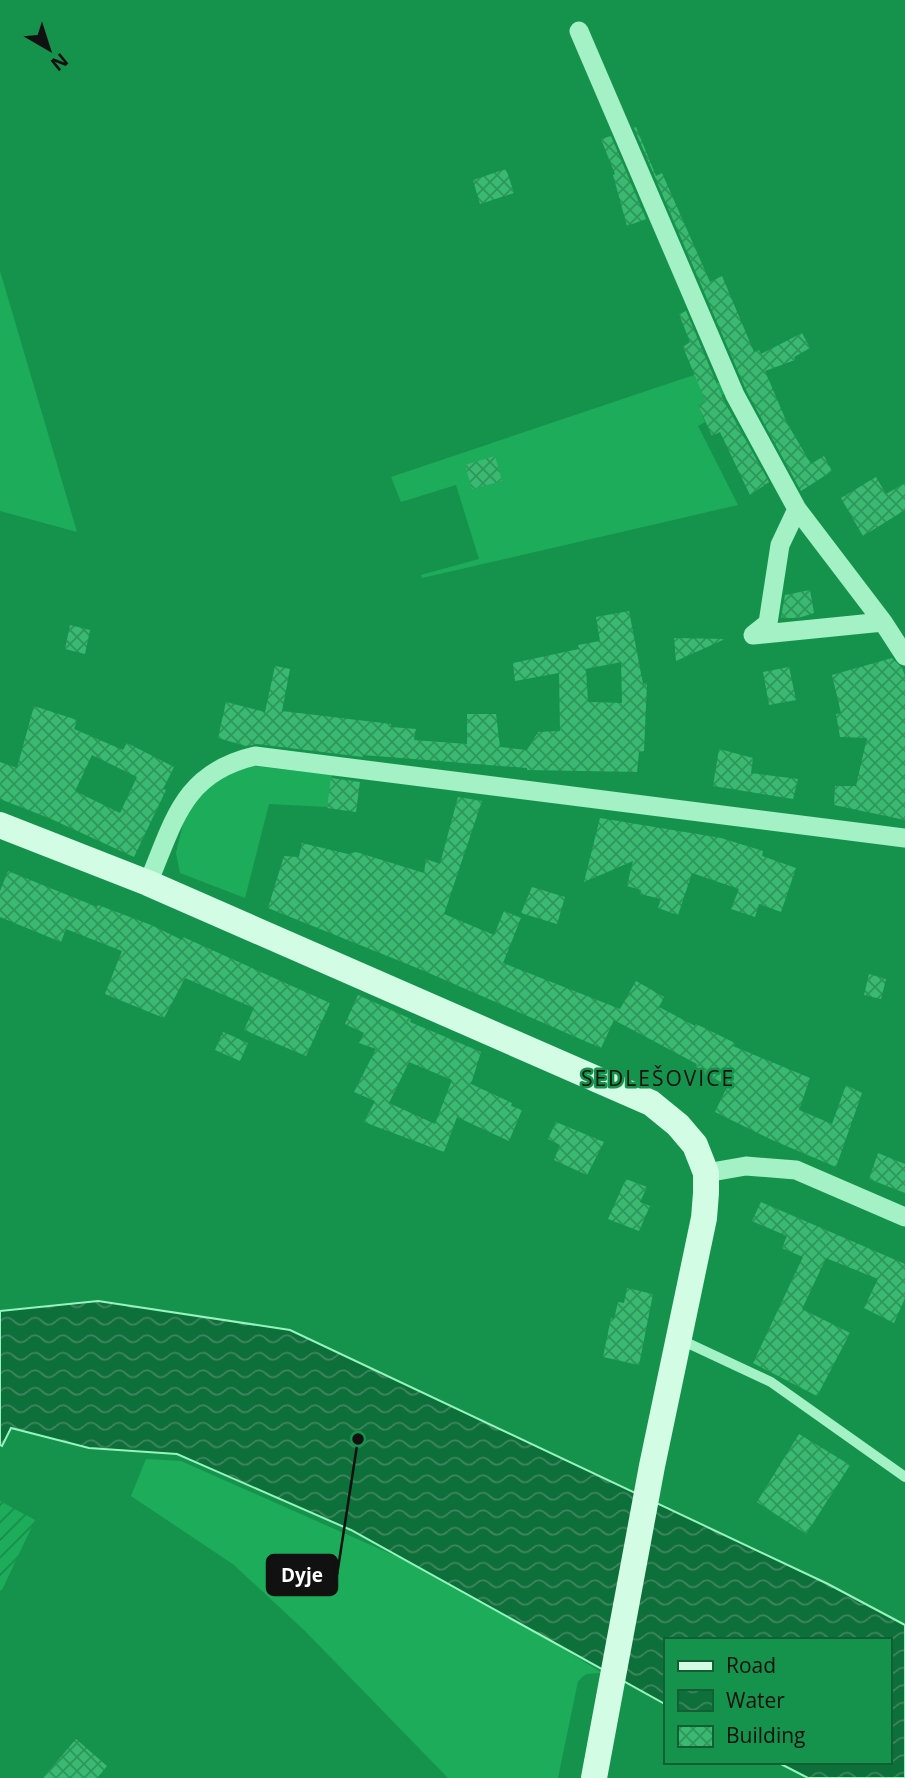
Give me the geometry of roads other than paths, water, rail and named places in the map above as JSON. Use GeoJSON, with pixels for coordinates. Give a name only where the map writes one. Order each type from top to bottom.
{"type":"FeatureCollection","features":[{"type":"Feature","properties":{"kind":"street"},"geometry":{"type":"LineString","coordinates":[[579,31],[735,395],[797,509],[883,622],[905,656]]}},
{"type":"Feature","properties":{"kind":"street"},"geometry":{"type":"LineString","coordinates":[[797,509],[780,545],[768,622],[753,635],[883,622]]}},
{"type":"Feature","properties":{"kind":"street"},"geometry":{"type":"LineString","coordinates":[[148,883],[181,806],[198,783],[234,761],[255,757],[905,838]]}},
{"type":"Feature","properties":{"kind":"street"},"geometry":{"type":"LineString","coordinates":[[0,825],[148,883],[651,1103],[678,1125],[695,1144],[706,1172],[704,1218],[652,1466],[594,1778]]}},
{"type":"Feature","properties":{"kind":"street"},"geometry":{"type":"LineString","coordinates":[[706,1172],[746,1166],[796,1170],[905,1217]]}},
{"type":"Feature","properties":{"kind":"lane"},"geometry":{"type":"LineString","coordinates":[[678,1339],[771,1382],[905,1477]]}},
{"type":"Feature","properties":{"kind":"water"},"geometry":{"type":"Polygon","coordinates":[[[98,1301],[290,1330],[828,1584],[905,1625],[905,1778],[808,1778],[781,1764],[891,1764],[891,1638],[664,1638],[664,1703],[351,1530],[177,1454],[89,1448],[11,1428],[2,1446],[0,1445],[0,1311],[98,1301]]]}},
{"type":"Feature","properties":{"kind":"place","name":"Dyje"},"geometry":{"type":"Point","coordinates":[358,1439]}},
{"type":"Feature","properties":{"kind":"district","name":"SEDLEŠOVICE"},"geometry":{"type":"Point","coordinates":[658,1078]}}]}
